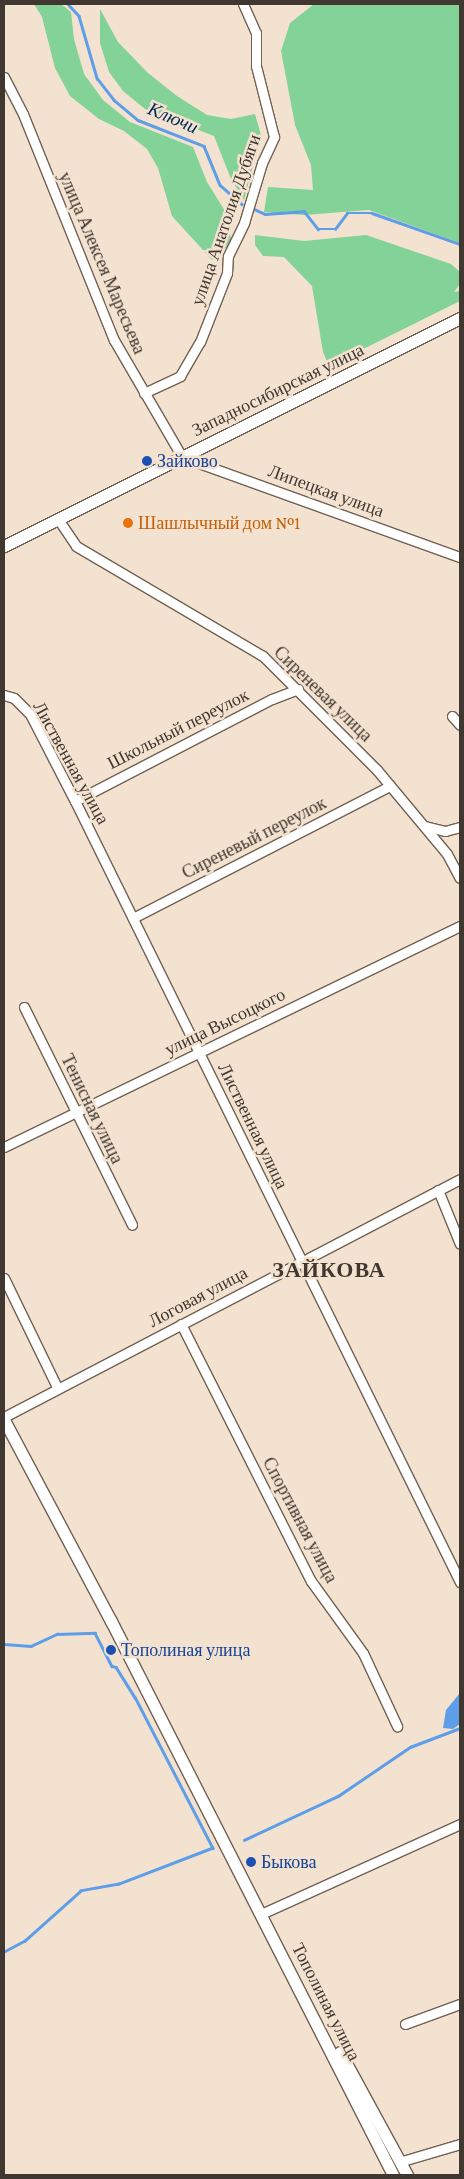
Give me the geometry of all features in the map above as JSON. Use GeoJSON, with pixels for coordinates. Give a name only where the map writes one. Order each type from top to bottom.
{"type":"FeatureCollection","features":[{"type":"Feature","properties":{"kind":"main road","name":"Западносибирская улица"},"geometry":{"type":"LineString","coordinates":[[4,546],[460,318]]}},
{"type":"Feature","properties":{"kind":"main road","name":"Тополиная улица"},"geometry":{"type":"LineString","coordinates":[[4,1418],[116,1629],[393,2175]]}},
{"type":"Feature","properties":{"kind":"main road"},"geometry":{"type":"LineString","coordinates":[[297,1983],[323,2021],[407,2175]]}},
{"type":"Feature","properties":{"kind":"street","name":"улица Анатолия Дубяги"},"geometry":{"type":"LineString","coordinates":[[144,393],[180,376],[200,342],[227,274],[228,256],[244,223],[262,163],[274,137],[256,66],[256,33],[243,4]]}},
{"type":"Feature","properties":{"kind":"street","name":"улица Алексея Маресьева"},"geometry":{"type":"LineString","coordinates":[[4,77],[23,114],[114,340],[182,457]]}},
{"type":"Feature","properties":{"kind":"street","name":"Липецкая улица"},"geometry":{"type":"LineString","coordinates":[[182,457],[460,557]]}},
{"type":"Feature","properties":{"kind":"street","name":"Сиреневая улица"},"geometry":{"type":"LineString","coordinates":[[58,518],[76,546],[263,656],[298,689],[390,786],[447,854],[460,878]]}},
{"type":"Feature","properties":{"kind":"street","name":"Школьный переулок"},"geometry":{"type":"LineString","coordinates":[[75,801],[272,699],[298,689]]}},
{"type":"Feature","properties":{"kind":"street","name":"Лиственная улица"},"geometry":{"type":"LineString","coordinates":[[4,695],[14,698],[30,714],[75,801],[460,1582]]}},
{"type":"Feature","properties":{"kind":"street"},"geometry":{"type":"LineString","coordinates":[[452,716],[460,725]]}},
{"type":"Feature","properties":{"kind":"street","name":"Сиреневый переулок"},"geometry":{"type":"LineString","coordinates":[[133,918],[390,786]]}},
{"type":"Feature","properties":{"kind":"street"},"geometry":{"type":"LineString","coordinates":[[425,826],[445,831],[460,827]]}},
{"type":"Feature","properties":{"kind":"street","name":"улица Высоцкого"},"geometry":{"type":"LineString","coordinates":[[4,1147],[460,926]]}},
{"type":"Feature","properties":{"kind":"street","name":"Тенисная улица"},"geometry":{"type":"LineString","coordinates":[[24,1007],[74,1113],[132,1225]]}},
{"type":"Feature","properties":{"kind":"street","name":"Логовая улица"},"geometry":{"type":"LineString","coordinates":[[4,1418],[460,1179]]}},
{"type":"Feature","properties":{"kind":"street"},"geometry":{"type":"LineString","coordinates":[[438,1190],[460,1244]]}},
{"type":"Feature","properties":{"kind":"street"},"geometry":{"type":"LineString","coordinates":[[4,1278],[58,1389]]}},
{"type":"Feature","properties":{"kind":"street","name":"Спортивная улица"},"geometry":{"type":"LineString","coordinates":[[181,1324],[311,1582],[364,1653],[397,1726]]}},
{"type":"Feature","properties":{"kind":"street"},"geometry":{"type":"LineString","coordinates":[[261,1914],[460,1824]]}},
{"type":"Feature","properties":{"kind":"street"},"geometry":{"type":"LineString","coordinates":[[405,2024],[460,2004]]}},
{"type":"Feature","properties":{"kind":"street"},"geometry":{"type":"LineString","coordinates":[[399,2162],[459,2147]]}},
{"type":"Feature","properties":{"kind":"green space"},"geometry":{"type":"Polygon","coordinates":[[[34,4],[61,4],[71,12],[74,39],[84,74],[103,100],[130,122],[193,147],[207,182],[225,211],[232,243],[212,260],[172,216],[158,168],[147,149],[124,131],[99,119],[70,96],[55,68],[42,17],[34,4]]]}},
{"type":"Feature","properties":{"kind":"green space"},"geometry":{"type":"Polygon","coordinates":[[[314,4],[460,4],[460,243],[369,210],[304,215],[264,212],[268,187],[313,190],[311,165],[295,125],[281,51],[290,23],[314,4]]]}},
{"type":"Feature","properties":{"kind":"green space"},"geometry":{"type":"Polygon","coordinates":[[[100,9],[118,42],[148,73],[177,96],[207,115],[231,119],[255,114],[261,135],[244,200],[231,179],[214,136],[145,109],[123,91],[109,72],[100,43],[100,9]]]}},
{"type":"Feature","properties":{"kind":"green space"},"geometry":{"type":"Polygon","coordinates":[[[255,235],[304,241],[366,235],[451,264],[460,272],[460,284],[454,292],[460,291],[460,301],[329,366],[323,352],[312,286],[284,257],[263,256],[255,245],[255,235]]]}},
{"type":"Feature","properties":{"kind":"water"},"geometry":{"type":"Polygon","coordinates":[[[460,1693],[460,1724],[453,1729],[443,1728],[446,1710],[460,1693]]]}},
{"type":"Feature","properties":{"kind":"waterway","name":"Ключи"},"geometry":{"type":"LineString","coordinates":[[68,4],[79,16],[97,78],[114,100],[138,120],[204,146],[220,185],[242,204]]}},
{"type":"Feature","properties":{"kind":"waterway","name":"Ключи"},"geometry":{"type":"LineString","coordinates":[[254,209],[265,214],[304,211],[318,229],[335,229],[347,213],[372,213],[460,244]]}},
{"type":"Feature","properties":{"kind":"waterway"},"geometry":{"type":"LineString","coordinates":[[4,1644],[31,1646],[57,1634],[95,1633],[112,1666],[116,1667],[135,1697],[213,1848],[119,1884],[81,1891],[25,1941],[4,1952]]}},
{"type":"Feature","properties":{"kind":"waterway"},"geometry":{"type":"LineString","coordinates":[[244,1840],[338,1796],[410,1747],[460,1728]]}},
{"type":"Feature","properties":{"kind":"place","name":"Зайково"},"geometry":{"type":"Point","coordinates":[147,461]}},
{"type":"Feature","properties":{"kind":"place","name":"Шашлычный дом №1"},"geometry":{"type":"Point","coordinates":[128,523]}},
{"type":"Feature","properties":{"kind":"place","name":"Тополиная улица"},"geometry":{"type":"Point","coordinates":[111,1650]}},
{"type":"Feature","properties":{"kind":"place","name":"Быкова"},"geometry":{"type":"Point","coordinates":[251,1862]}},
{"type":"Feature","properties":{"kind":"district","name":"ЗАЙКОВА"},"geometry":{"type":"Point","coordinates":[329,1270]}}]}
